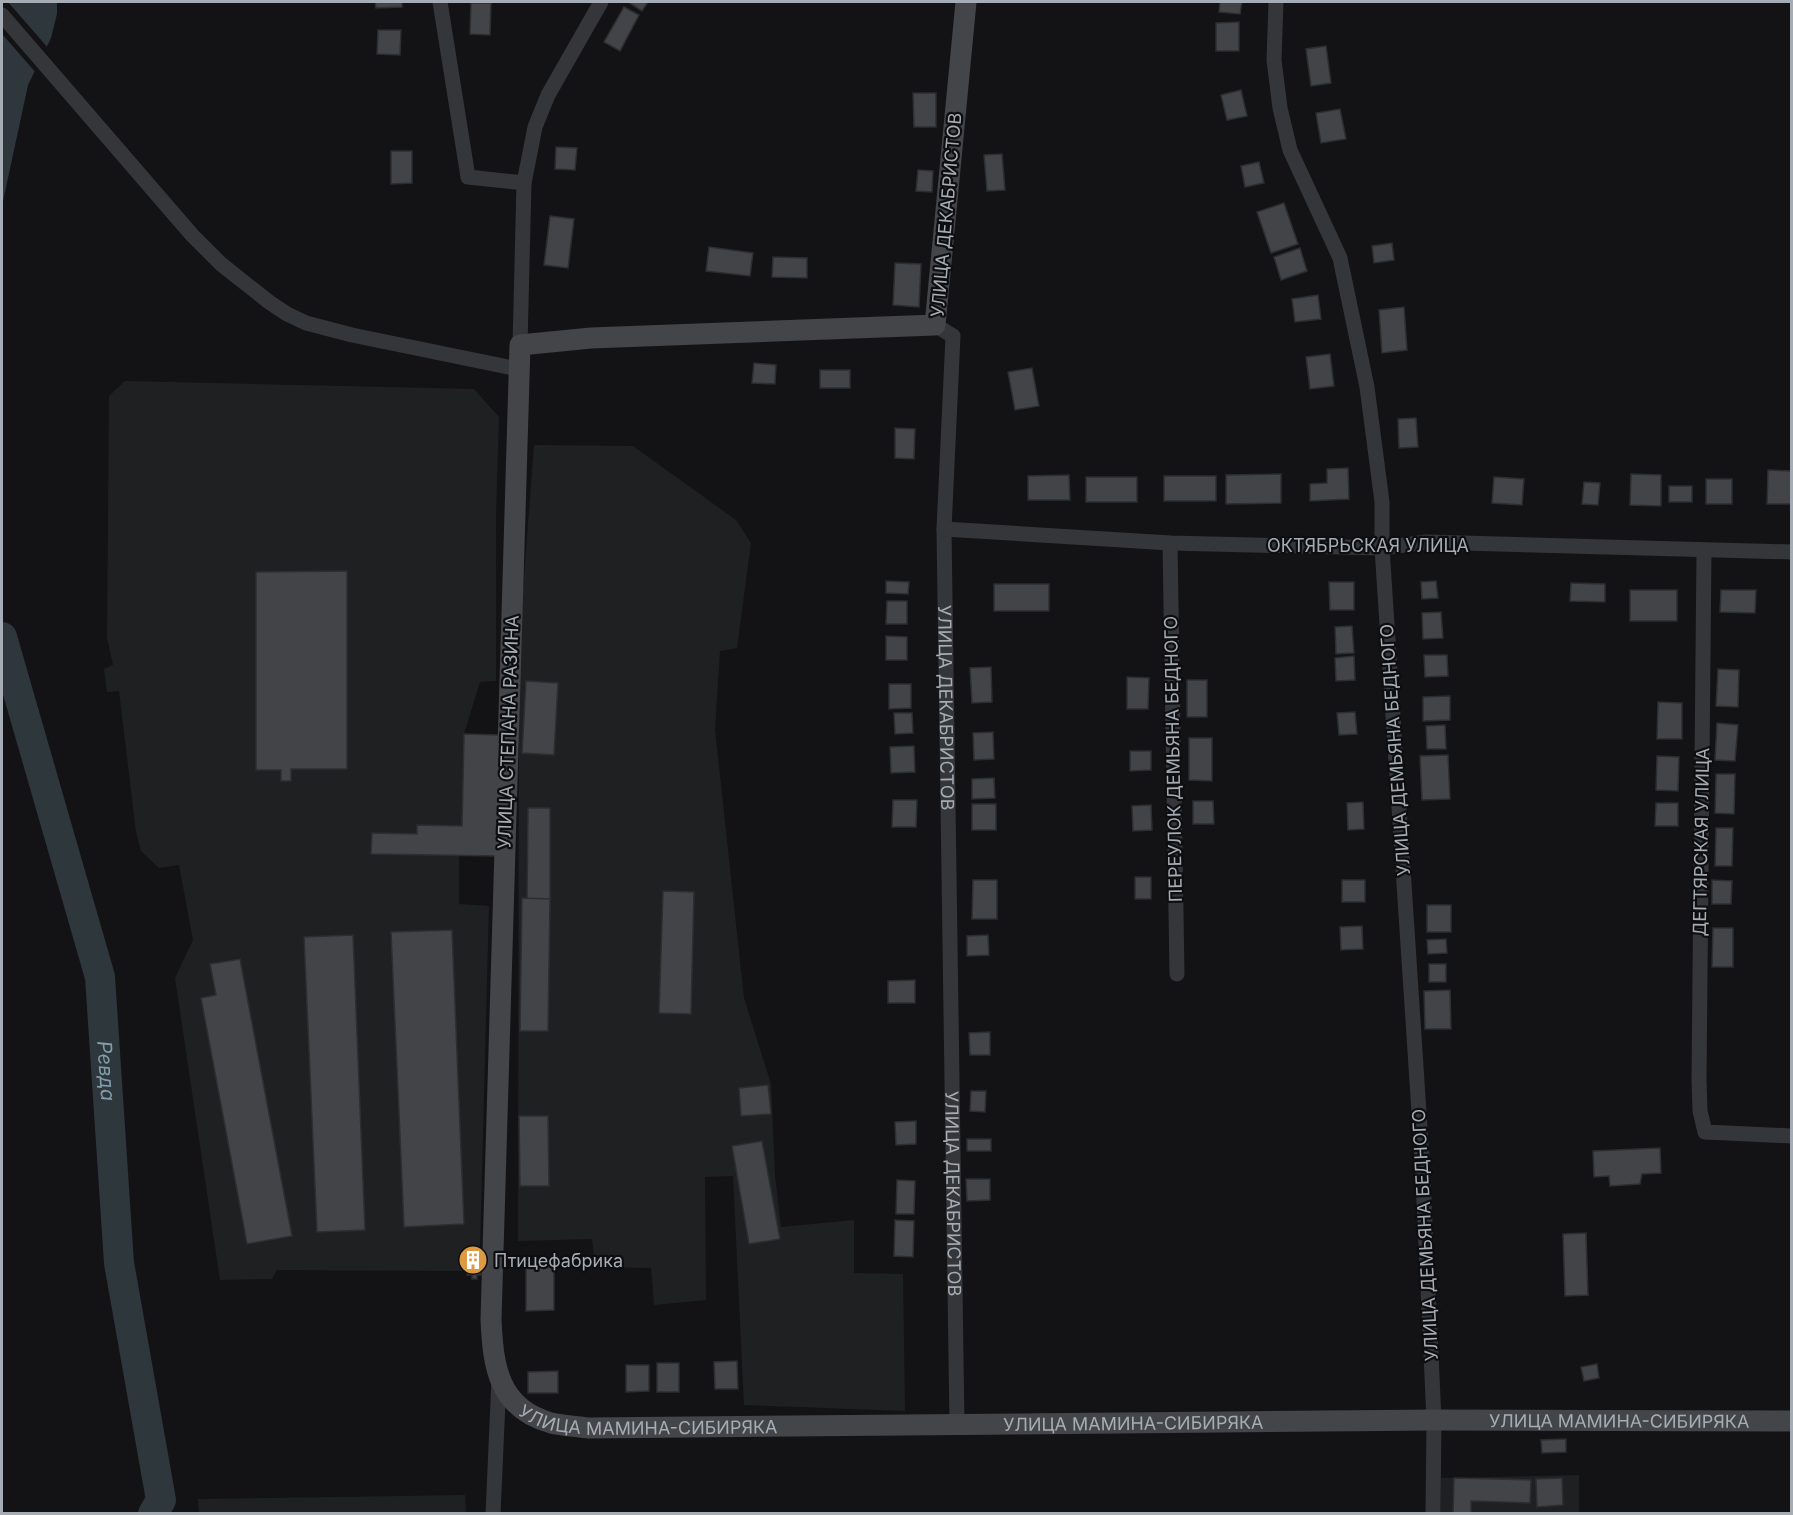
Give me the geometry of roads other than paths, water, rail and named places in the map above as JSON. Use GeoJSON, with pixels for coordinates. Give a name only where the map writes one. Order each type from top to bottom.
{"type":"FeatureCollection","features":[{"type":"Feature","properties":{"kind":"street"},"geometry":{"type":"LineString","coordinates":[[440,2],[468,177],[524,183]]}},
{"type":"Feature","properties":{"kind":"street","name":"УЛИЦА СТЕПАНА РАЗИНА"},"geometry":{"type":"LineString","coordinates":[[493,1514],[499,1377],[492,1343],[491,1319],[524,183],[539,116],[548,95],[601,2]]}},
{"type":"Feature","properties":{"kind":"street","name":"УЛИЦА ДЕКАБРИСТОВ"},"geometry":{"type":"LineString","coordinates":[[957,1426],[944,529],[953,336],[935,325],[966,2]]}},
{"type":"Feature","properties":{"kind":"street","name":"УЛИЦА ДЕМЬЯНА БЕДНОГО"},"geometry":{"type":"LineString","coordinates":[[1276,2],[1274,60],[1280,108],[1290,150],[1340,258],[1367,387],[1382,502],[1382,548],[1422,1158],[1434,1420],[1433,1514]]}},
{"type":"Feature","properties":{"kind":"street"},"geometry":{"type":"LineString","coordinates":[[2,15],[192,235],[222,264],[287,314],[324,329],[518,369]]}},
{"type":"Feature","properties":{"kind":"street"},"geometry":{"type":"LineString","coordinates":[[520,345],[591,338],[935,325]]}},
{"type":"Feature","properties":{"kind":"street","name":"ОКТЯБРЬСКАЯ УЛИЦА"},"geometry":{"type":"LineString","coordinates":[[944,529],[1170,543],[1382,548],[1426,543],[1791,552]]}},
{"type":"Feature","properties":{"kind":"street","name":"ПЕРЕУЛОК ДЕМЬЯНА БЕДНОГО"},"geometry":{"type":"LineString","coordinates":[[1170,543],[1177,974]]}},
{"type":"Feature","properties":{"kind":"street","name":"ДЕГТЯРСКАЯ УЛИЦА"},"geometry":{"type":"LineString","coordinates":[[1704,551],[1700,1111],[1705,1132],[1791,1136]]}},
{"type":"Feature","properties":{"kind":"street","name":"УЛИЦА МАМИНА-СИБИРЯКА"},"geometry":{"type":"LineString","coordinates":[[499,1377],[514,1402],[525,1412],[553,1424],[588,1428],[1434,1420],[1791,1422]]}},
{"type":"Feature","properties":{"kind":"waterway","name":"Ревда"},"geometry":{"type":"LineString","coordinates":[[2,637],[100,977],[119,1263],[161,1500],[153,1514]]}},
{"type":"Feature","properties":{"kind":"place","name":"Птицефабрика"},"geometry":{"type":"Point","coordinates":[473,1260]}}]}
